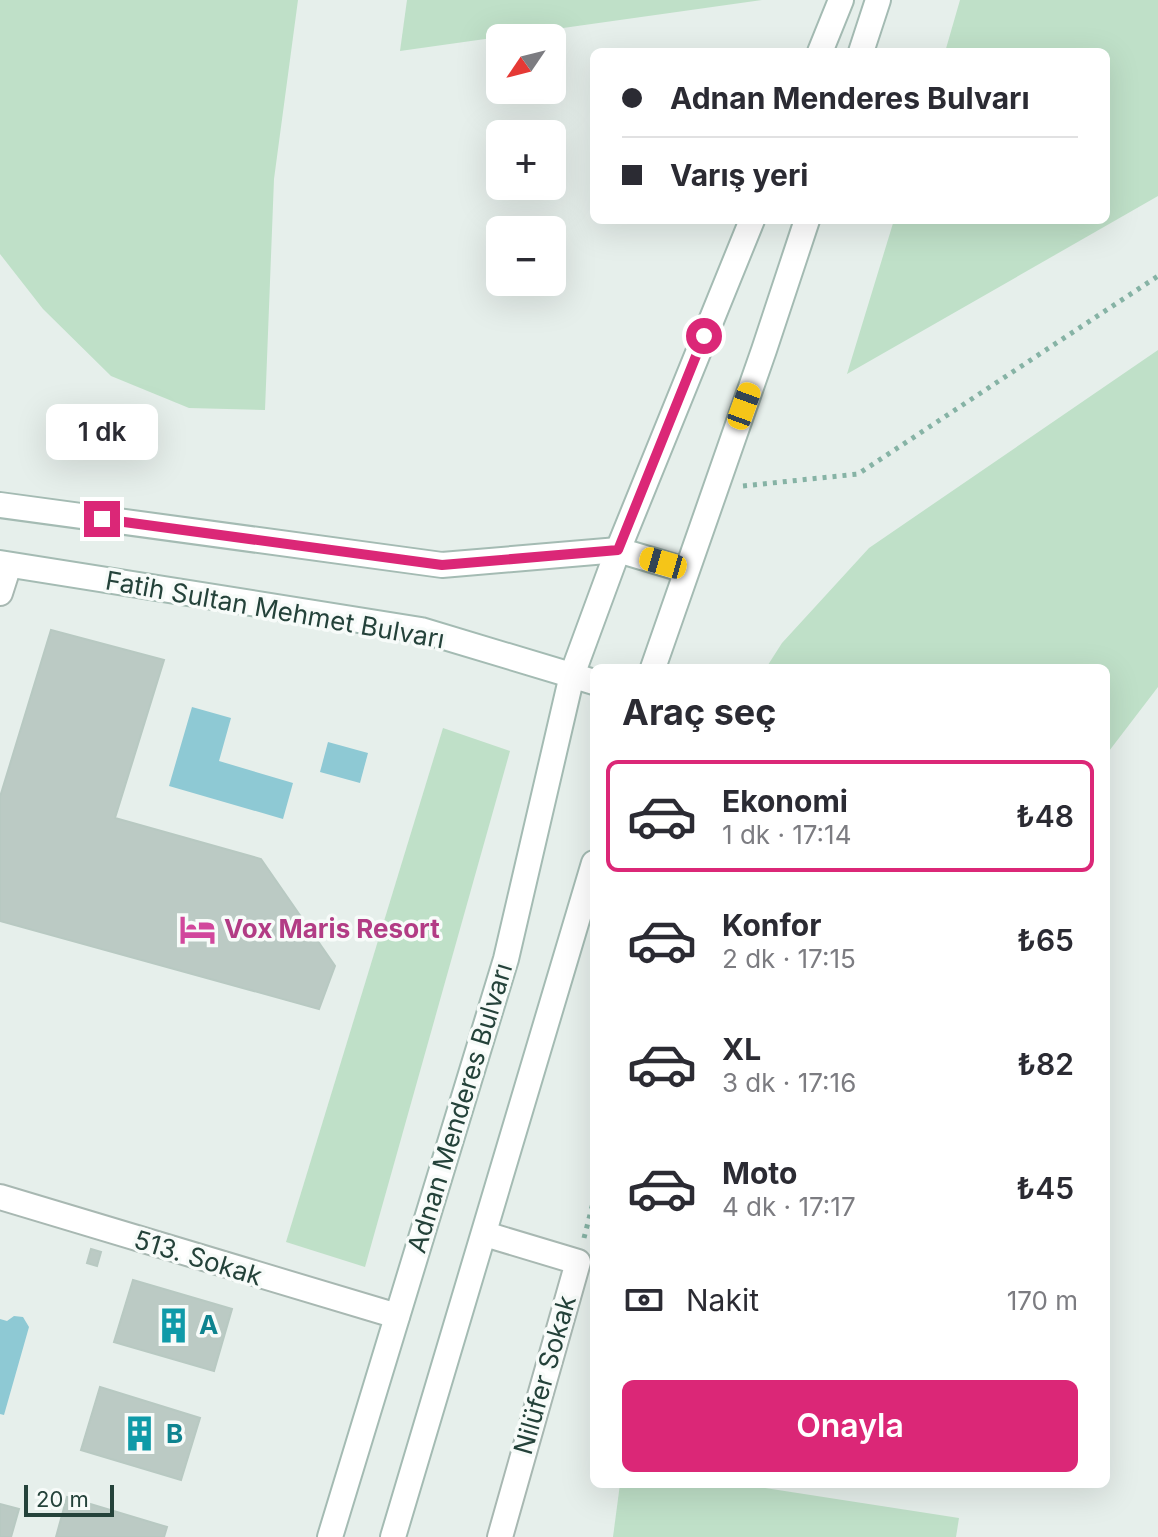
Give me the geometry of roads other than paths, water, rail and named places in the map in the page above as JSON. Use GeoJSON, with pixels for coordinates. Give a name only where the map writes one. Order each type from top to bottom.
{"type":"FeatureCollection","features":[{"type":"Feature","properties":{"kind":"main road"},"geometry":{"type":"LineString","coordinates":[[822,48],[841,0]]}},
{"type":"Feature","properties":{"kind":"main road"},"geometry":{"type":"LineString","coordinates":[[862,48],[878,0]]}},
{"type":"Feature","properties":{"kind":"main road"},"geometry":{"type":"LineString","coordinates":[[618,550],[750,224]]}},
{"type":"Feature","properties":{"kind":"main road"},"geometry":{"type":"LineString","coordinates":[[654,664],[806,224]]}},
{"type":"Feature","properties":{"kind":"main road"},"geometry":{"type":"LineString","coordinates":[[0,505],[442,565],[618,550],[685,570]]}},
{"type":"Feature","properties":{"kind":"main road","name":"Adnan Menderes Bulvarı"},"geometry":{"type":"LineString","coordinates":[[330,1537],[506,959],[618,550]]}},
{"type":"Feature","properties":{"kind":"main road"},"geometry":{"type":"LineString","coordinates":[[0,593],[4,564]]}},
{"type":"Feature","properties":{"kind":"main road","name":"Fatih Sultan Mehmet Bulvarı"},"geometry":{"type":"LineString","coordinates":[[4,564],[421,630],[583,679]]}},
{"type":"Feature","properties":{"kind":"main road"},"geometry":{"type":"LineString","coordinates":[[393,1537],[590,877]]}},
{"type":"Feature","properties":{"kind":"main road","name":"513. Sokak"},"geometry":{"type":"LineString","coordinates":[[0,1197],[397,1316]]}},
{"type":"Feature","properties":{"kind":"main road","name":"Nilüfer Sokak"},"geometry":{"type":"LineString","coordinates":[[485,1234],[578,1262],[500,1537]]}},
{"type":"Feature","properties":{"kind":"water"},"geometry":{"type":"Polygon","coordinates":[[[192,707],[231,718],[219,761],[293,783],[283,819],[169,786],[192,707]]]}},
{"type":"Feature","properties":{"kind":"water"},"geometry":{"type":"Polygon","coordinates":[[[328,742],[368,753],[360,783],[320,772],[328,742]]]}},
{"type":"Feature","properties":{"kind":"water"},"geometry":{"type":"Polygon","coordinates":[[[14,1316],[23,1317],[29,1327],[4,1415],[0,1414],[0,1319],[7,1321],[14,1316]]]}},
{"type":"Feature","properties":{"kind":"place","name":"Vox Maris Resort"},"geometry":{"type":"Point","coordinates":[198,929]}},
{"type":"Feature","properties":{"kind":"place","name":"A"},"geometry":{"type":"Point","coordinates":[173,1325]}},
{"type":"Feature","properties":{"kind":"place","name":"B"},"geometry":{"type":"Point","coordinates":[140,1434]}}]}
